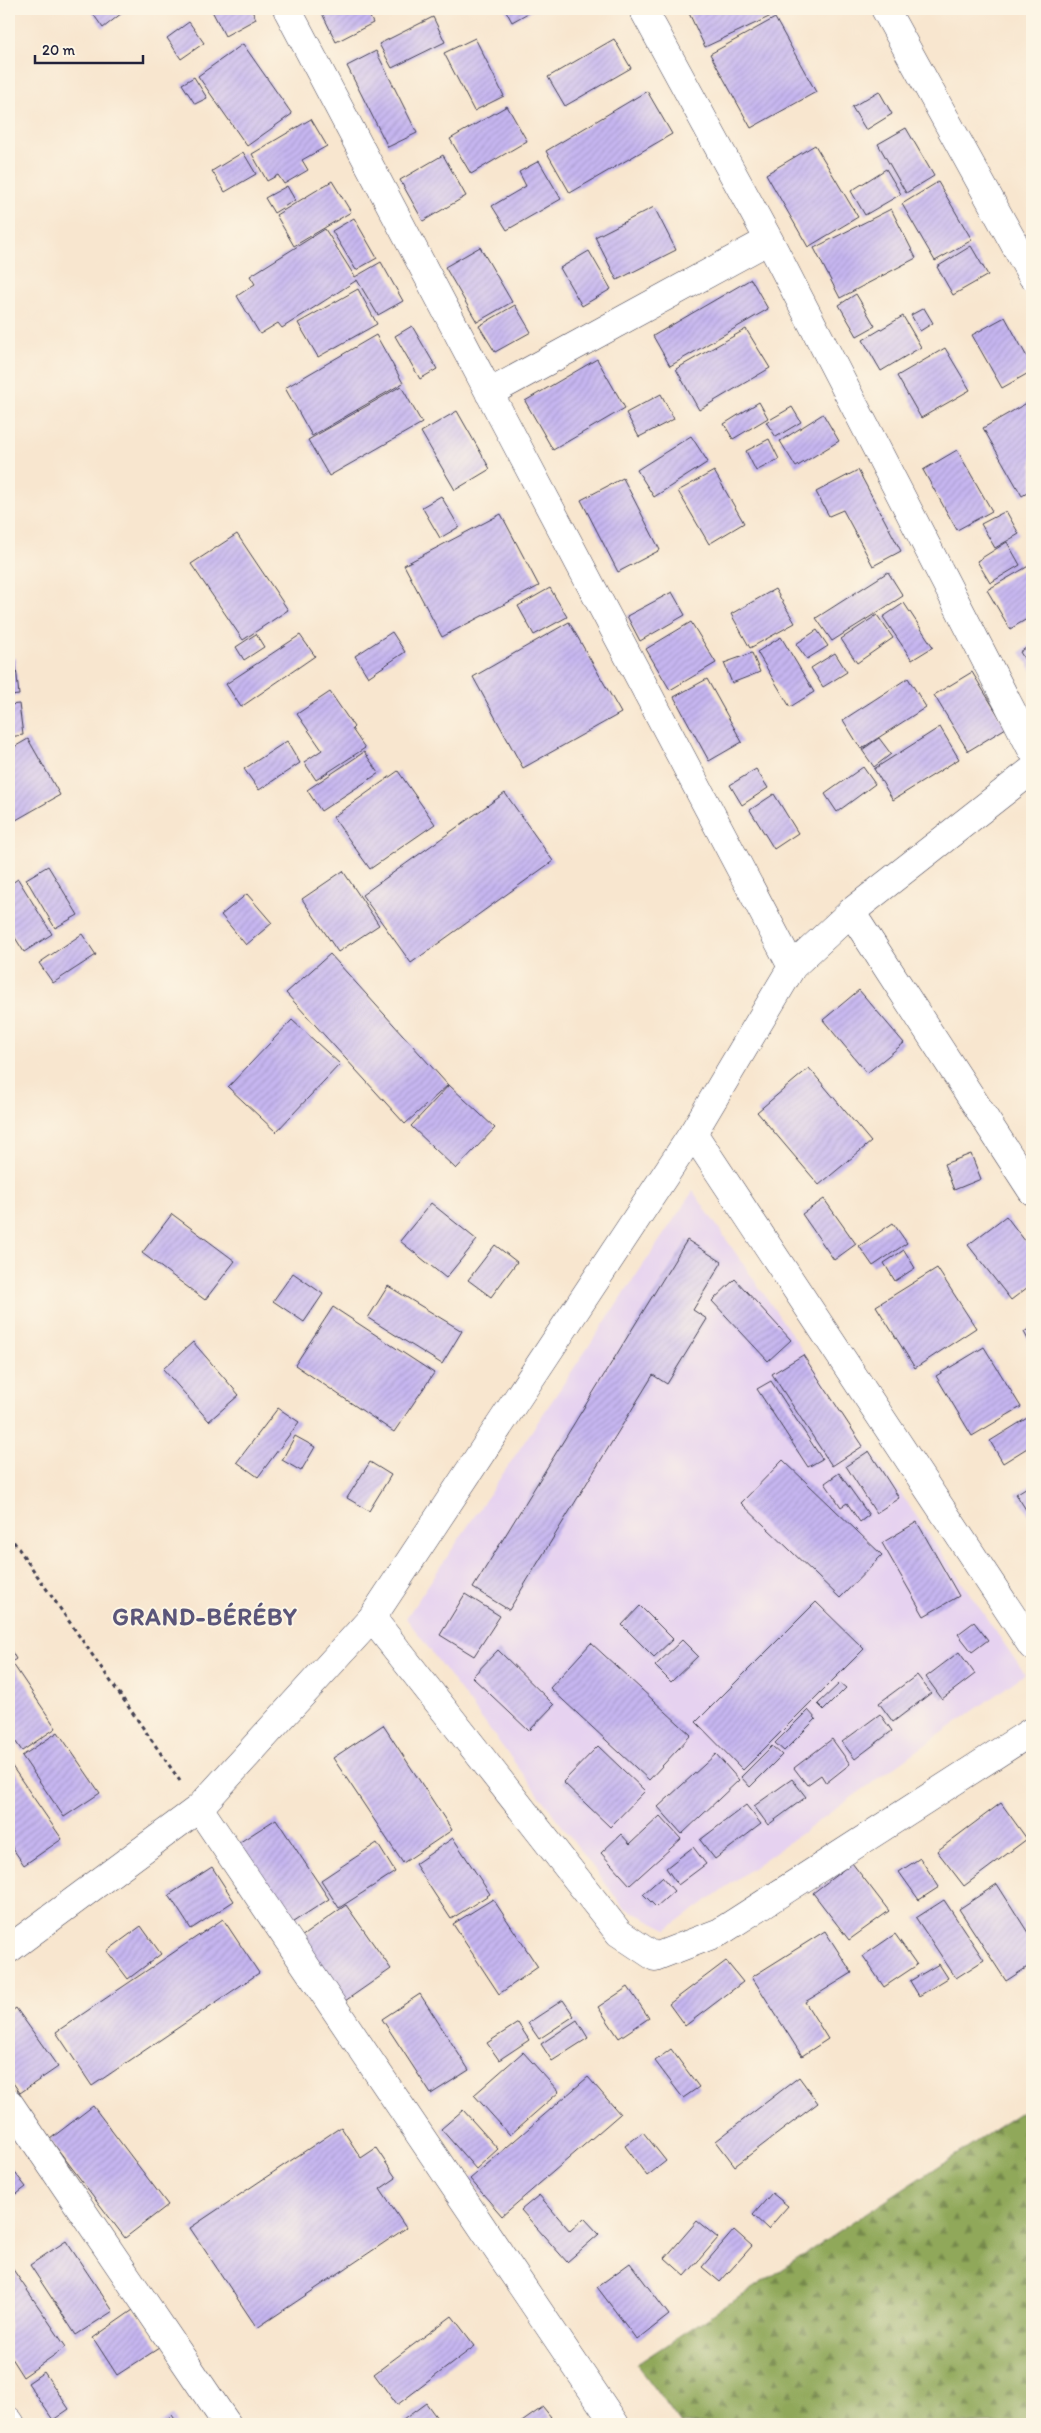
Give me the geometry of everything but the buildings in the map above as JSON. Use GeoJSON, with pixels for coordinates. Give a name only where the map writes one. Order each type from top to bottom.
{"type":"FeatureCollection","features":[{"type":"Feature","properties":{"kind":"street"},"geometry":{"type":"LineString","coordinates":[[288,9],[792,967]]}},
{"type":"Feature","properties":{"kind":"street"},"geometry":{"type":"LineString","coordinates":[[642,9],[769,240],[1032,750]]}},
{"type":"Feature","properties":{"kind":"street"},"geometry":{"type":"LineString","coordinates":[[885,9],[1032,276]]}},
{"type":"Feature","properties":{"kind":"street"},"geometry":{"type":"LineString","coordinates":[[489,393],[769,240]]}},
{"type":"Feature","properties":{"kind":"street"},"geometry":{"type":"LineString","coordinates":[[9,1949],[199,1808],[372,1618],[694,1133],[792,967],[851,912],[1032,770]]}},
{"type":"Feature","properties":{"kind":"street"},"geometry":{"type":"LineString","coordinates":[[851,912],[1032,1191]]}},
{"type":"Feature","properties":{"kind":"street"},"geometry":{"type":"LineString","coordinates":[[694,1133],[1032,1646]]}},
{"type":"Feature","properties":{"kind":"street"},"geometry":{"type":"LineString","coordinates":[[372,1618],[619,1933],[655,1957],[720,1932],[1032,1732]]}},
{"type":"Feature","properties":{"kind":"street"},"geometry":{"type":"LineString","coordinates":[[199,1808],[615,2424]]}},
{"type":"Feature","properties":{"kind":"street"},"geometry":{"type":"LineString","coordinates":[[9,2103],[227,2424]]}},
{"type":"Feature","properties":{"kind":"path"},"geometry":{"type":"LineString","coordinates":[[9,1535],[199,1808]]}},
{"type":"Feature","properties":{"kind":"shaded area"},"geometry":{"type":"Polygon","coordinates":[[[693,1191],[1025,1674],[667,1929],[623,1907],[406,1618],[693,1191]]]}},
{"type":"Feature","properties":{"kind":"green space"},"geometry":{"type":"Polygon","coordinates":[[[1032,2105],[1032,2424],[681,2424],[637,2364],[1032,2105]]]}},
{"type":"Feature","properties":{"kind":"district","name":"GRAND-BÉRÉBY"},"geometry":{"type":"Point","coordinates":[205,1617]}}]}
